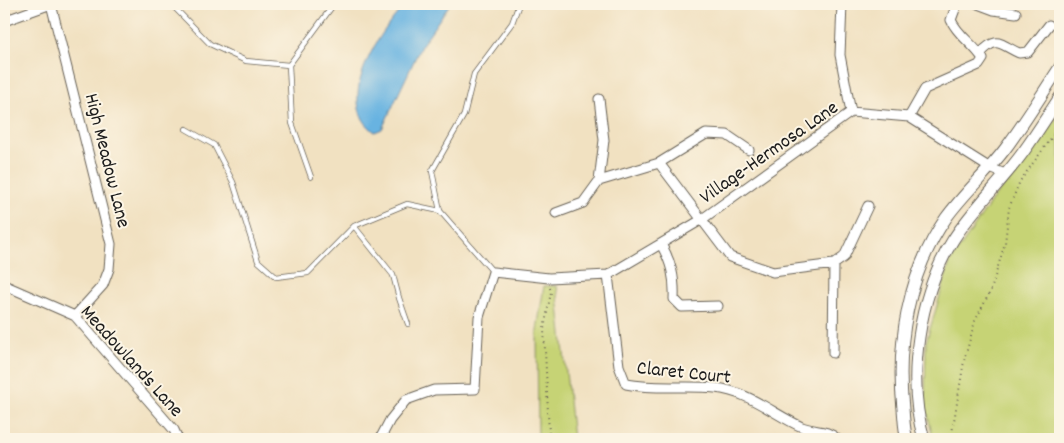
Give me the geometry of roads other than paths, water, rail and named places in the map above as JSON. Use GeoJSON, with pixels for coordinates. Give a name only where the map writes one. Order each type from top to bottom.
{"type":"FeatureCollection","features":[{"type":"Feature","properties":{"kind":"street"},"geometry":{"type":"LineString","coordinates":[[4,21],[51,4]]}},
{"type":"Feature","properties":{"kind":"street","name":"High Meadow Lane"},"geometry":{"type":"LineString","coordinates":[[51,4],[111,244],[109,269],[102,285],[75,316]]}},
{"type":"Feature","properties":{"kind":"street"},"geometry":{"type":"LineString","coordinates":[[842,4],[840,55],[851,112]]}},
{"type":"Feature","properties":{"kind":"street"},"geometry":{"type":"LineString","coordinates":[[909,116],[925,89],[979,65],[983,59],[955,30],[951,20],[957,4]]}},
{"type":"Feature","properties":{"kind":"street"},"geometry":{"type":"LineString","coordinates":[[978,4],[994,10],[1016,14]]}},
{"type":"Feature","properties":{"kind":"street"},"geometry":{"type":"LineString","coordinates":[[980,54],[989,44],[995,42],[1019,54],[1028,52],[1049,25]]}},
{"type":"Feature","properties":{"kind":"street"},"geometry":{"type":"LineString","coordinates":[[907,439],[901,389],[901,351],[908,306],[920,268],[933,239],[963,196],[990,168],[1060,67]]}},
{"type":"Feature","properties":{"kind":"street"},"geometry":{"type":"LineString","coordinates":[[924,439],[916,390],[917,351],[924,309],[936,273],[952,241],[1024,151],[1060,97]]}},
{"type":"Feature","properties":{"kind":"street"},"geometry":{"type":"LineString","coordinates":[[556,213],[583,203],[599,181],[604,140],[600,99]]}},
{"type":"Feature","properties":{"kind":"street","name":"Village-Hermosa Lane"},"geometry":{"type":"LineString","coordinates":[[493,272],[549,278],[608,275],[701,220],[851,112],[909,116],[990,168],[1005,174]]}},
{"type":"Feature","properties":{"kind":"street"},"geometry":{"type":"LineString","coordinates":[[599,181],[659,163],[706,134],[727,134],[749,150]]}},
{"type":"Feature","properties":{"kind":"street"},"geometry":{"type":"LineString","coordinates":[[659,163],[730,257],[773,272],[834,264],[844,257],[868,206]]}},
{"type":"Feature","properties":{"kind":"street"},"geometry":{"type":"LineString","coordinates":[[661,244],[670,262],[675,287],[674,299],[682,307],[718,306]]}},
{"type":"Feature","properties":{"kind":"street"},"geometry":{"type":"LineString","coordinates":[[833,353],[834,264]]}},
{"type":"Feature","properties":{"kind":"street"},"geometry":{"type":"LineString","coordinates":[[380,439],[390,420],[406,400],[434,390],[475,389],[479,317],[493,272]]}},
{"type":"Feature","properties":{"kind":"street","name":"Claret Court"},"geometry":{"type":"LineString","coordinates":[[608,275],[619,366],[626,384],[647,388],[716,388],[752,398],[803,428],[831,433],[837,439]]}},
{"type":"Feature","properties":{"kind":"street","name":"Meadowlands Lane"},"geometry":{"type":"LineString","coordinates":[[4,285],[75,316],[174,430],[178,439]]}},
{"type":"Feature","properties":{"kind":"lane"},"geometry":{"type":"LineString","coordinates":[[171,4],[210,44],[246,62],[289,65]]}},
{"type":"Feature","properties":{"kind":"lane"},"geometry":{"type":"LineString","coordinates":[[311,177],[292,123],[289,65],[334,4]]}},
{"type":"Feature","properties":{"kind":"lane"},"geometry":{"type":"LineString","coordinates":[[493,272],[440,212],[432,171],[464,115],[474,74],[512,22],[520,4]]}},
{"type":"Feature","properties":{"kind":"lane"},"geometry":{"type":"LineString","coordinates":[[186,129],[214,145],[233,182],[258,261],[276,277],[308,273],[354,226],[407,204],[440,212]]}},
{"type":"Feature","properties":{"kind":"lane"},"geometry":{"type":"LineString","coordinates":[[354,226],[393,275],[408,324]]}},
{"type":"Feature","properties":{"kind":"water"},"geometry":{"type":"Polygon","coordinates":[[[406,4],[450,4],[421,46],[382,129],[375,132],[363,119],[358,103],[359,85],[373,48],[395,16],[406,4]]]}}]}
